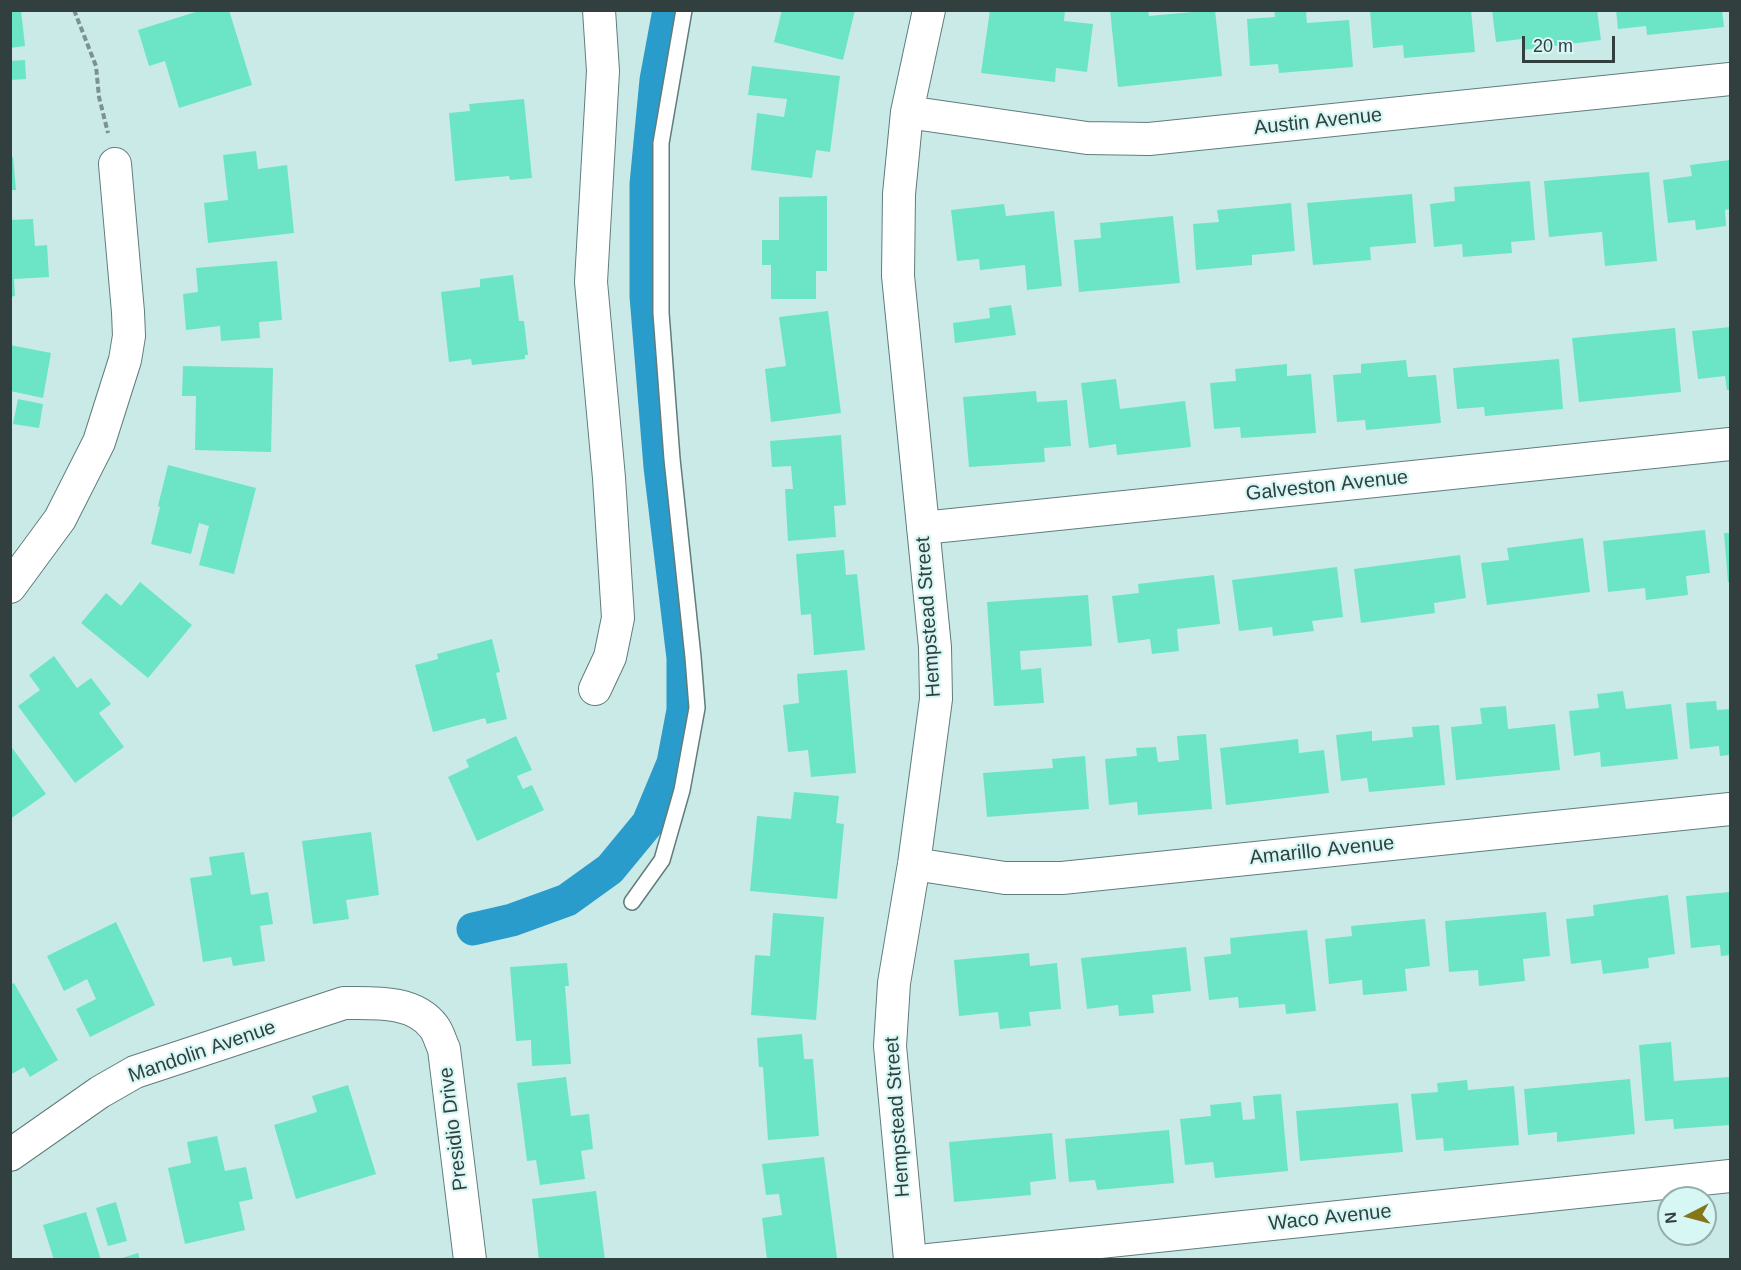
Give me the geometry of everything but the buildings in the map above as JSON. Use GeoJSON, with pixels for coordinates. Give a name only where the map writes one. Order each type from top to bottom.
{"type":"FeatureCollection","features":[{"type":"Feature","properties":{"kind":"street"},"geometry":{"type":"LineString","coordinates":[[595,689],[610,657],[618,618],[609,478],[591,282],[603,71],[599,10]]}},
{"type":"Feature","properties":{"kind":"street","name":"Hempstead Street"},"geometry":{"type":"LineString","coordinates":[[910,1260],[890,1046],[894,983],[914,864],[936,699],[935,647],[898,276],[899,194],[907,112],[929,10]]}},
{"type":"Feature","properties":{"kind":"street","name":"Austin Avenue"},"geometry":{"type":"LineString","coordinates":[[907,112],[1087,138],[1149,139],[1731,79]]}},
{"type":"Feature","properties":{"kind":"street"},"geometry":{"type":"LineString","coordinates":[[10,587],[60,519],[99,442],[125,360],[129,336],[128,312],[115,164]]}},
{"type":"Feature","properties":{"kind":"street","name":"Galveston Avenue"},"geometry":{"type":"LineString","coordinates":[[923,528],[1731,444]]}},
{"type":"Feature","properties":{"kind":"street","name":"Amarillo Avenue"},"geometry":{"type":"LineString","coordinates":[[914,864],[1005,878],[1062,878],[1731,808]]}},
{"type":"Feature","properties":{"kind":"street","name":"Mandolin Avenue"},"geometry":{"type":"LineString","coordinates":[[10,1155],[100,1092],[135,1072],[344,1003],[380,1003],[413,1010]]}},
{"type":"Feature","properties":{"kind":"street","name":"Presidio Drive"},"geometry":{"type":"LineString","coordinates":[[413,1010],[434,1027],[444,1049],[470,1260]]}},
{"type":"Feature","properties":{"kind":"street","name":"Waco Avenue"},"geometry":{"type":"LineString","coordinates":[[929,1260],[1731,1176]]}},
{"type":"Feature","properties":{"kind":"lane"},"geometry":{"type":"LineString","coordinates":[[632,902],[662,861],[682,790],[697,708],[672,459],[661,313],[661,143],[684,10]]}},
{"type":"Feature","properties":{"kind":"path"},"geometry":{"type":"LineString","coordinates":[[74,10],[96,66],[99,97],[115,164]]}},
{"type":"Feature","properties":{"kind":"waterway"},"geometry":{"type":"LineString","coordinates":[[473,929],[512,920],[567,900],[610,869],[648,823],[673,763],[683,710],[683,658],[660,467],[646,296],[646,184],[656,80],[669,10]]}}]}
